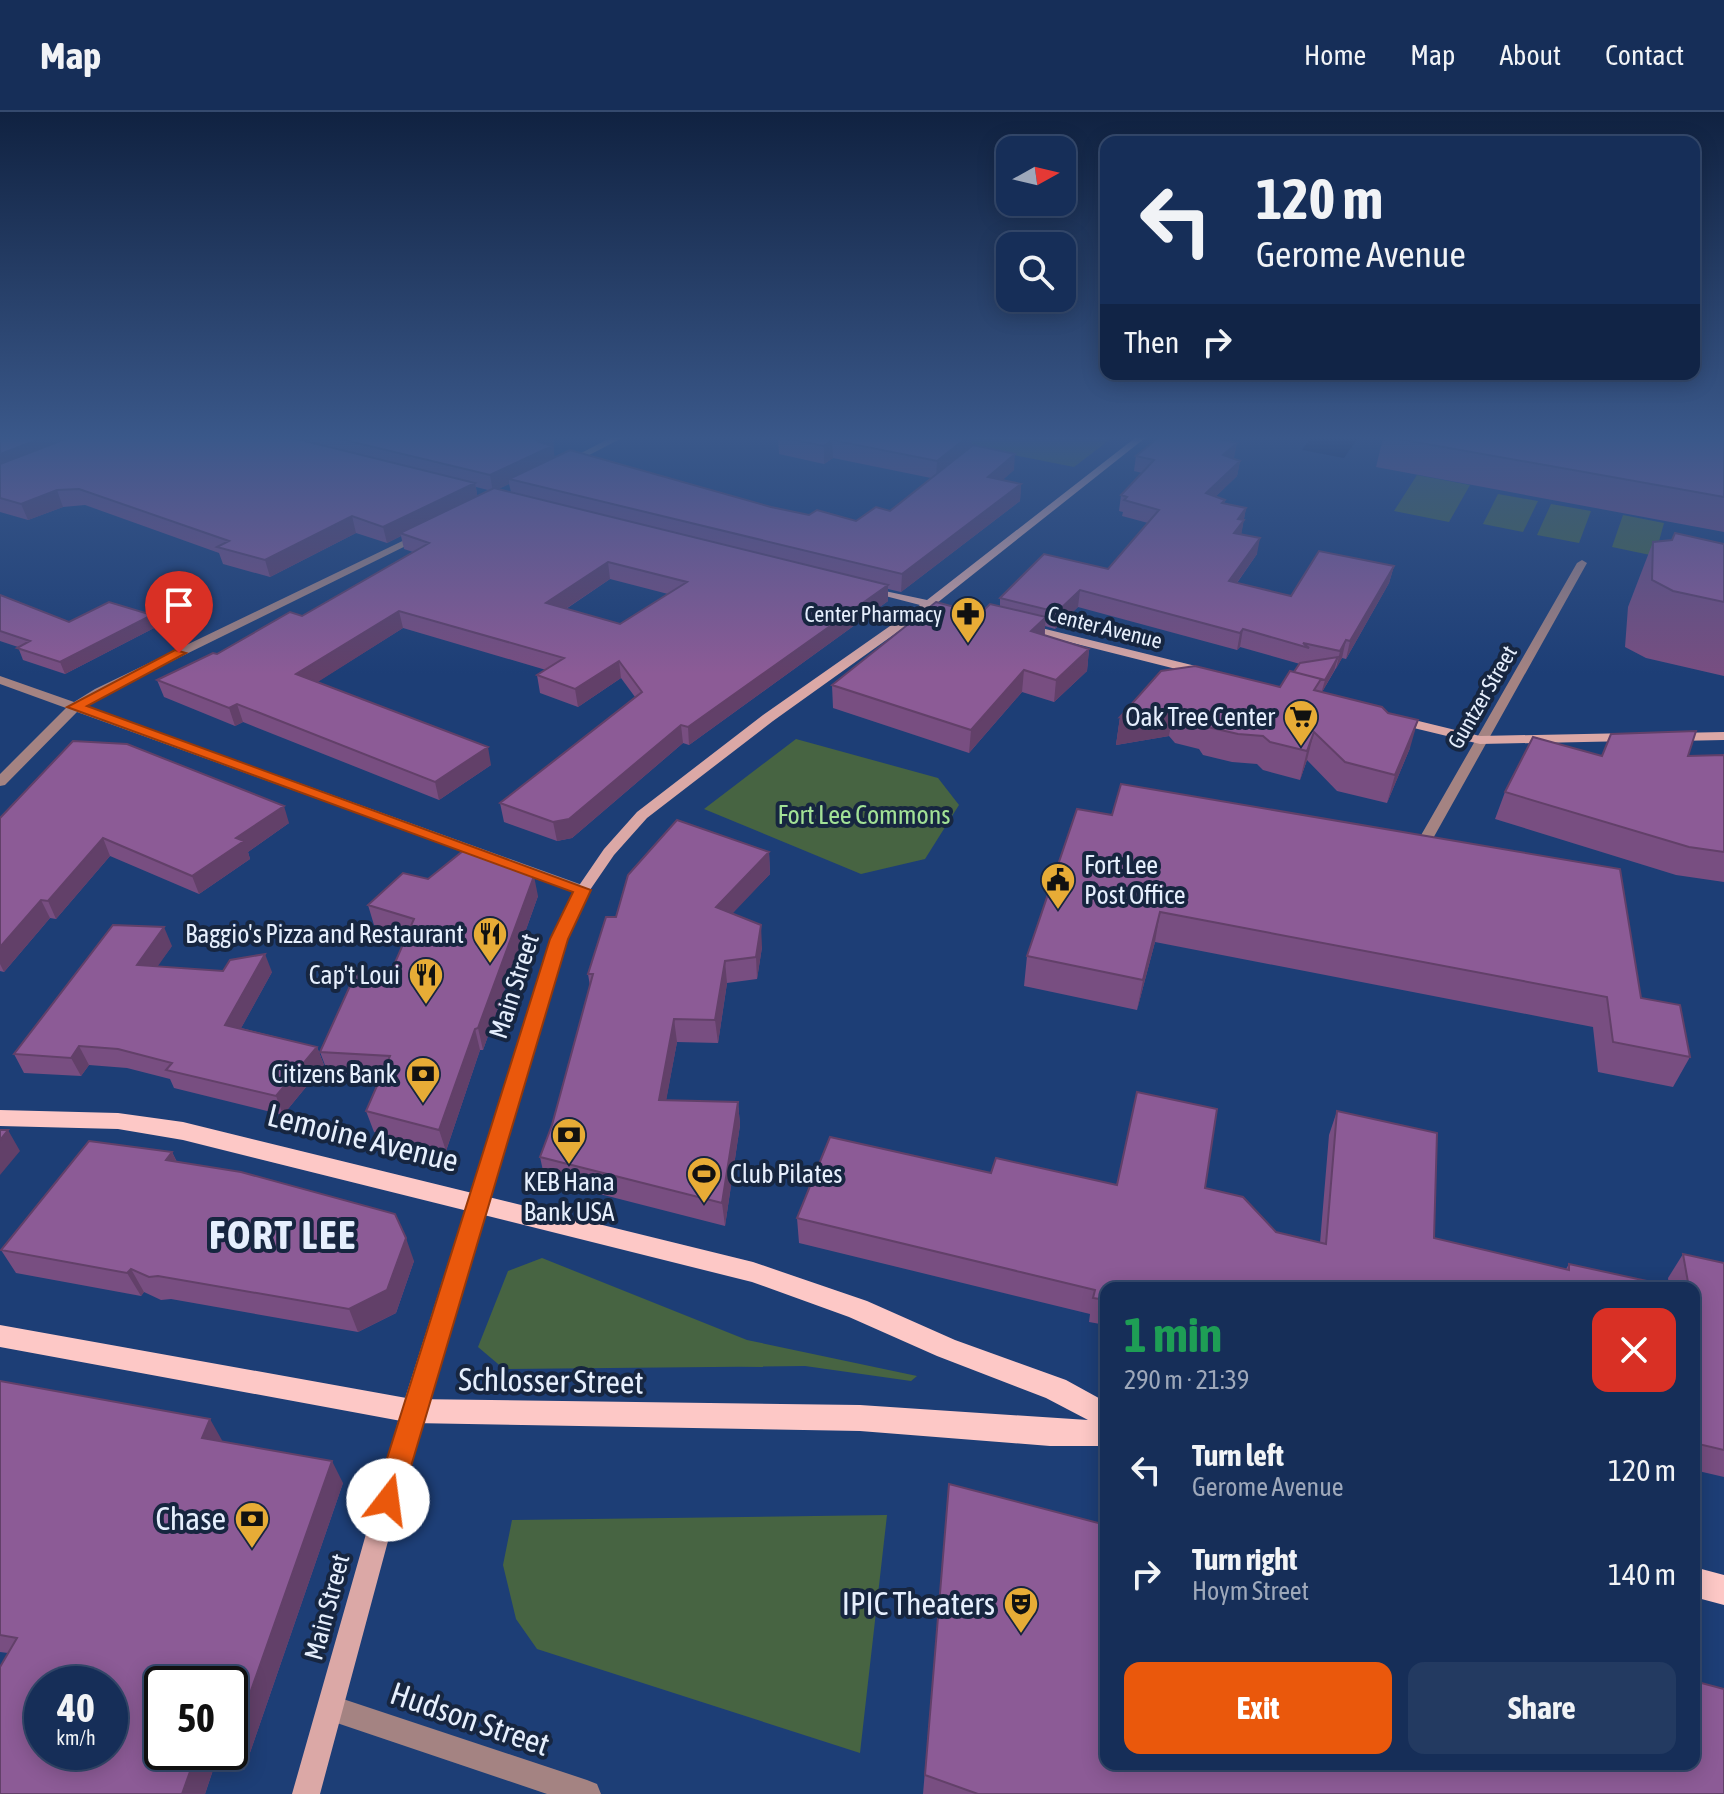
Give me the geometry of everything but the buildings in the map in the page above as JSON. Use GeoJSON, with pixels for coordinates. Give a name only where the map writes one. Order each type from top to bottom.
{"type":"FeatureCollection","features":[{"type":"Feature","properties":{"kind":"main road","name":"Main Street"},"geometry":{"type":"LineString","coordinates":[[306,1794],[412,1411],[559,939],[583,890],[609,852],[642,815],[768,718],[929,604],[1041,516]]}},
{"type":"Feature","properties":{"kind":"main road"},"geometry":{"type":"LineString","coordinates":[[854,585],[954,610]]}},
{"type":"Feature","properties":{"kind":"main road","name":"Center Avenue"},"geometry":{"type":"LineString","coordinates":[[1014,625],[1211,674]]}},
{"type":"Feature","properties":{"kind":"main road"},"geometry":{"type":"LineString","coordinates":[[1379,715],[1480,740],[1646,737]]}},
{"type":"Feature","properties":{"kind":"main road"},"geometry":{"type":"LineString","coordinates":[[1661,737],[1724,736]]}},
{"type":"Feature","properties":{"kind":"main road","name":"Lemoine Avenue"},"geometry":{"type":"LineString","coordinates":[[0,1118],[118,1121],[183,1131],[753,1272],[858,1309],[946,1348],[1056,1389],[1100,1413]]}},
{"type":"Feature","properties":{"kind":"main road","name":"Schlosser Street"},"geometry":{"type":"LineString","coordinates":[[0,1336],[412,1411],[860,1418],[1050,1433],[1100,1433]]}},
{"type":"Feature","properties":{"kind":"main road"},"geometry":{"type":"LineString","coordinates":[[1700,1584],[1724,1590]]}},
{"type":"Feature","properties":{"kind":"street"},"geometry":{"type":"LineString","coordinates":[[0,782],[75,707],[434,529]]}},
{"type":"Feature","properties":{"kind":"street","name":"Guntzer Street"},"geometry":{"type":"LineString","coordinates":[[1419,851],[1582,563]]}},
{"type":"Feature","properties":{"kind":"street"},"geometry":{"type":"LineString","coordinates":[[0,680],[583,890]]}},
{"type":"Feature","properties":{"kind":"street","name":"Hudson Street"},"geometry":{"type":"LineString","coordinates":[[331,1708],[587,1794]]}},
{"type":"Feature","properties":{"kind":"green space"},"geometry":{"type":"Polygon","coordinates":[[[1421,516],[1452,516],[1449,522],[1421,516]]]}},
{"type":"Feature","properties":{"kind":"green space"},"geometry":{"type":"Polygon","coordinates":[[[1487,516],[1531,516],[1523,532],[1483,524],[1487,516]]]}},
{"type":"Feature","properties":{"kind":"green space"},"geometry":{"type":"Polygon","coordinates":[[[1545,516],[1589,516],[1579,543],[1537,535],[1545,516]]]}},
{"type":"Feature","properties":{"kind":"green space"},"geometry":{"type":"Polygon","coordinates":[[[1622,516],[1664,523],[1655,556],[1612,547],[1622,516]]]}},
{"type":"Feature","properties":{"kind":"green space","name":"Fort Lee Commons"},"geometry":{"type":"Polygon","coordinates":[[[796,739],[938,778],[959,805],[925,859],[861,874],[704,809],[796,739]]]}},
{"type":"Feature","properties":{"kind":"green space"},"geometry":{"type":"Polygon","coordinates":[[[542,1258],[747,1340],[917,1376],[911,1381],[805,1366],[504,1369],[478,1347],[508,1271],[542,1258]]]}},
{"type":"Feature","properties":{"kind":"green space"},"geometry":{"type":"Polygon","coordinates":[[[887,1515],[860,1753],[537,1649],[516,1619],[503,1565],[512,1520],[887,1515]]]}},
{"type":"Feature","properties":{"kind":"place","name":"Center Pharmacy"},"geometry":{"type":"Point","coordinates":[968,645]}},
{"type":"Feature","properties":{"kind":"place","name":"Oak Tree Center"},"geometry":{"type":"Point","coordinates":[1301,748]}},
{"type":"Feature","properties":{"kind":"place","name":"Fort Lee Post Office"},"geometry":{"type":"Point","coordinates":[1058,911]}},
{"type":"Feature","properties":{"kind":"place","name":"Baggio's Pizza and Restaurant"},"geometry":{"type":"Point","coordinates":[490,965]}},
{"type":"Feature","properties":{"kind":"place","name":"Cap't Loui"},"geometry":{"type":"Point","coordinates":[426,1006]}},
{"type":"Feature","properties":{"kind":"place","name":"Citizens Bank"},"geometry":{"type":"Point","coordinates":[423,1105]}},
{"type":"Feature","properties":{"kind":"place","name":"KEB Hana Bank USA"},"geometry":{"type":"Point","coordinates":[569,1166]}},
{"type":"Feature","properties":{"kind":"place","name":"Club Pilates"},"geometry":{"type":"Point","coordinates":[704,1205]}},
{"type":"Feature","properties":{"kind":"place","name":"Chase"},"geometry":{"type":"Point","coordinates":[252,1550]}},
{"type":"Feature","properties":{"kind":"place","name":"IPIC Theaters"},"geometry":{"type":"Point","coordinates":[1021,1635]}},
{"type":"Feature","properties":{"kind":"district","name":"FORT LEE"},"geometry":{"type":"Point","coordinates":[283,1235]}},
{"type":"Feature","properties":{"kind":"route"},"geometry":{"type":"LineString","coordinates":[[179,653],[75,707],[583,890],[559,939],[412,1411],[388,1500]]}}]}
